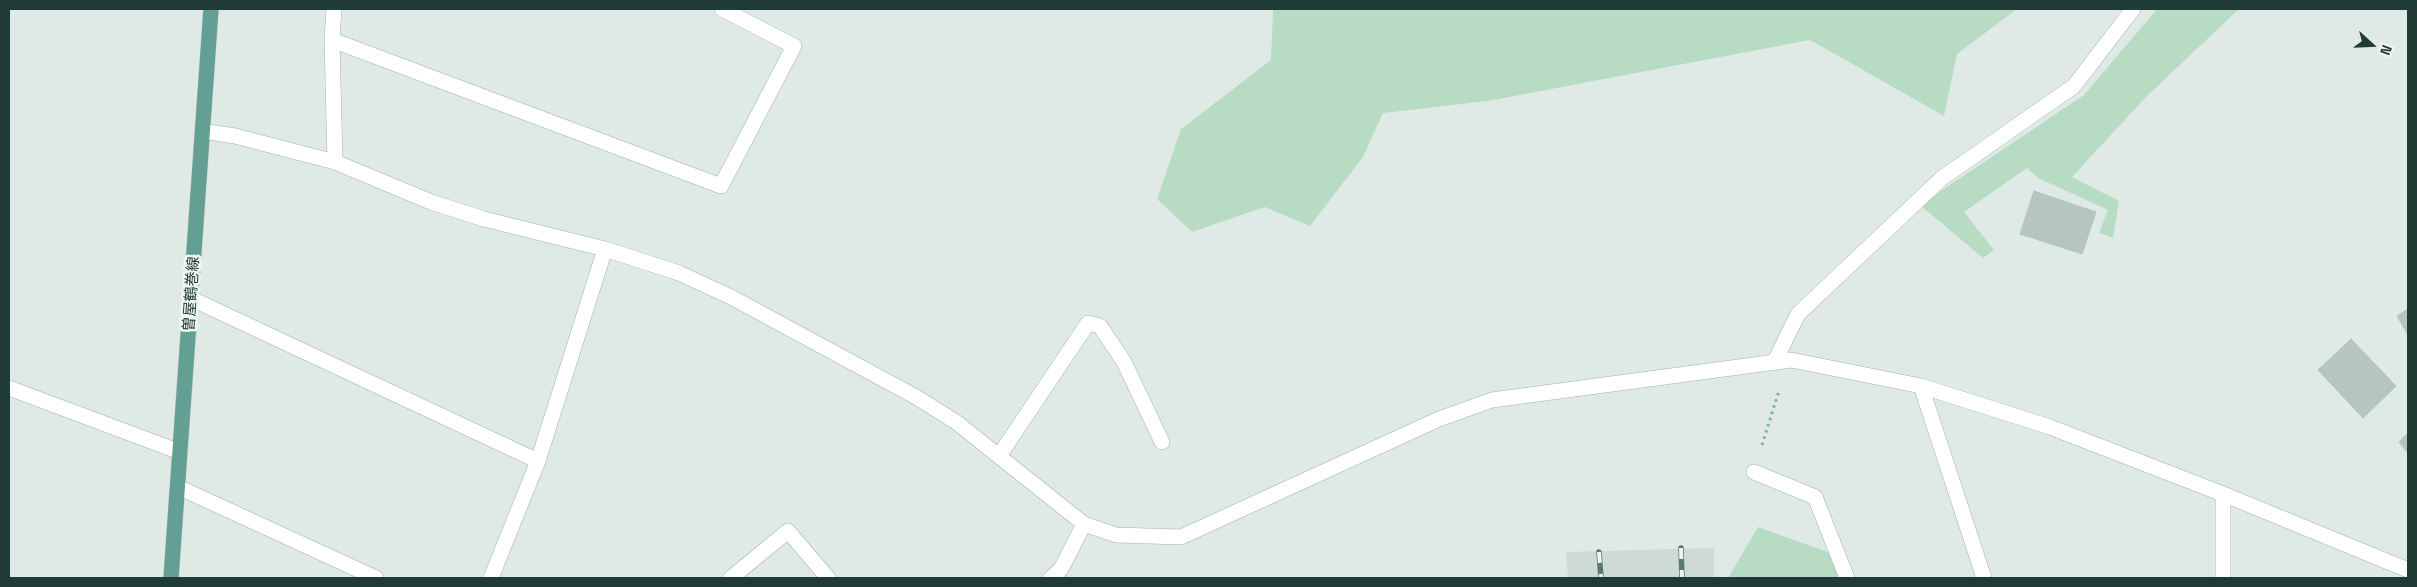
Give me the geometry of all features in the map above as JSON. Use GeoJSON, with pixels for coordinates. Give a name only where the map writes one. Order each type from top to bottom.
{"type":"FeatureCollection","features":[{"type":"Feature","properties":{"kind":"main road","name":"曽屋鶴巻線"},"geometry":{"type":"LineString","coordinates":[[171,578],[211,9]]}},
{"type":"Feature","properties":{"kind":"street"},"geometry":{"type":"LineString","coordinates":[[334,9],[332,40],[335,162]]}},
{"type":"Feature","properties":{"kind":"street"},"geometry":{"type":"LineString","coordinates":[[332,40],[721,186],[794,46],[722,9]]}},
{"type":"Feature","properties":{"kind":"street"},"geometry":{"type":"LineString","coordinates":[[1775,361],[1798,314],[1942,178],[2074,86],[2133,9]]}},
{"type":"Feature","properties":{"kind":"street"},"geometry":{"type":"LineString","coordinates":[[202,132],[235,136],[335,162],[431,202],[484,220],[605,249],[679,272],[731,296],[916,397],[956,422],[1084,524],[1116,536],[1181,537],[1440,420],[1492,400],[1698,374],[1791,360],[1921,386],[2050,428],[2223,494],[2408,570]]}},
{"type":"Feature","properties":{"kind":"street"},"geometry":{"type":"LineString","coordinates":[[491,578],[538,461],[605,249]]}},
{"type":"Feature","properties":{"kind":"street"},"geometry":{"type":"LineString","coordinates":[[192,299],[538,461]]}},
{"type":"Feature","properties":{"kind":"street"},"geometry":{"type":"LineString","coordinates":[[999,456],[1088,323],[1100,326],[1124,362],[1162,442]]}},
{"type":"Feature","properties":{"kind":"street"},"geometry":{"type":"LineString","coordinates":[[1921,386],[1984,578]]}},
{"type":"Feature","properties":{"kind":"street"},"geometry":{"type":"LineString","coordinates":[[9,388],[180,452]]}},
{"type":"Feature","properties":{"kind":"street"},"geometry":{"type":"LineString","coordinates":[[1754,472],[1815,497],[1847,578]]}},
{"type":"Feature","properties":{"kind":"street"},"geometry":{"type":"LineString","coordinates":[[178,487],[376,578]]}},
{"type":"Feature","properties":{"kind":"street"},"geometry":{"type":"LineString","coordinates":[[2223,494],[2224,578]]}},
{"type":"Feature","properties":{"kind":"street"},"geometry":{"type":"LineString","coordinates":[[1051,578],[1061,569],[1084,524]]}},
{"type":"Feature","properties":{"kind":"street"},"geometry":{"type":"LineString","coordinates":[[732,578],[788,531],[828,578]]}},
{"type":"Feature","properties":{"kind":"path"},"geometry":{"type":"LineString","coordinates":[[1754,472],[1780,386],[1791,360]]}},
{"type":"Feature","properties":{"kind":"shaded area"},"geometry":{"type":"Polygon","coordinates":[[[1714,548],[1714,578],[1568,578],[1566,552],[1714,548]]]}},
{"type":"Feature","properties":{"kind":"green space"},"geometry":{"type":"Polygon","coordinates":[[[1273,9],[2017,9],[1957,54],[1944,116],[1810,40],[1488,101],[1383,113],[1363,157],[1310,226],[1265,207],[1192,232],[1157,199],[1181,129],[1271,60],[1273,9]]]}},
{"type":"Feature","properties":{"kind":"green space"},"geometry":{"type":"Polygon","coordinates":[[[2157,9],[2239,9],[2146,97],[2072,177],[2119,201],[2113,238],[2099,233],[2108,210],[2038,178],[2027,168],[1964,212],[1994,250],[1983,258],[1920,205],[2084,95],[2157,9]]]}},
{"type":"Feature","properties":{"kind":"green space"},"geometry":{"type":"Polygon","coordinates":[[[1758,527],[1839,556],[1847,578],[1728,578],[1758,527]]]}},
{"type":"Feature","properties":{"kind":"building"},"geometry":{"type":"Polygon","coordinates":[[[2034,191],[2096,212],[2082,254],[2020,234],[2034,191]]]}},
{"type":"Feature","properties":{"kind":"building"},"geometry":{"type":"Polygon","coordinates":[[[2408,309],[2408,335],[2397,316],[2408,309]]]}},
{"type":"Feature","properties":{"kind":"building"},"geometry":{"type":"Polygon","coordinates":[[[2351,339],[2396,386],[2363,418],[2318,370],[2351,339]]]}},
{"type":"Feature","properties":{"kind":"building"},"geometry":{"type":"Polygon","coordinates":[[[2408,433],[2408,453],[2399,442],[2408,433]]]}},
{"type":"Feature","properties":{"kind":"railway"},"geometry":{"type":"LineString","coordinates":[[1681,548],[1682,578]]}},
{"type":"Feature","properties":{"kind":"railway"},"geometry":{"type":"LineString","coordinates":[[1599,552],[1601,578]]}}]}
